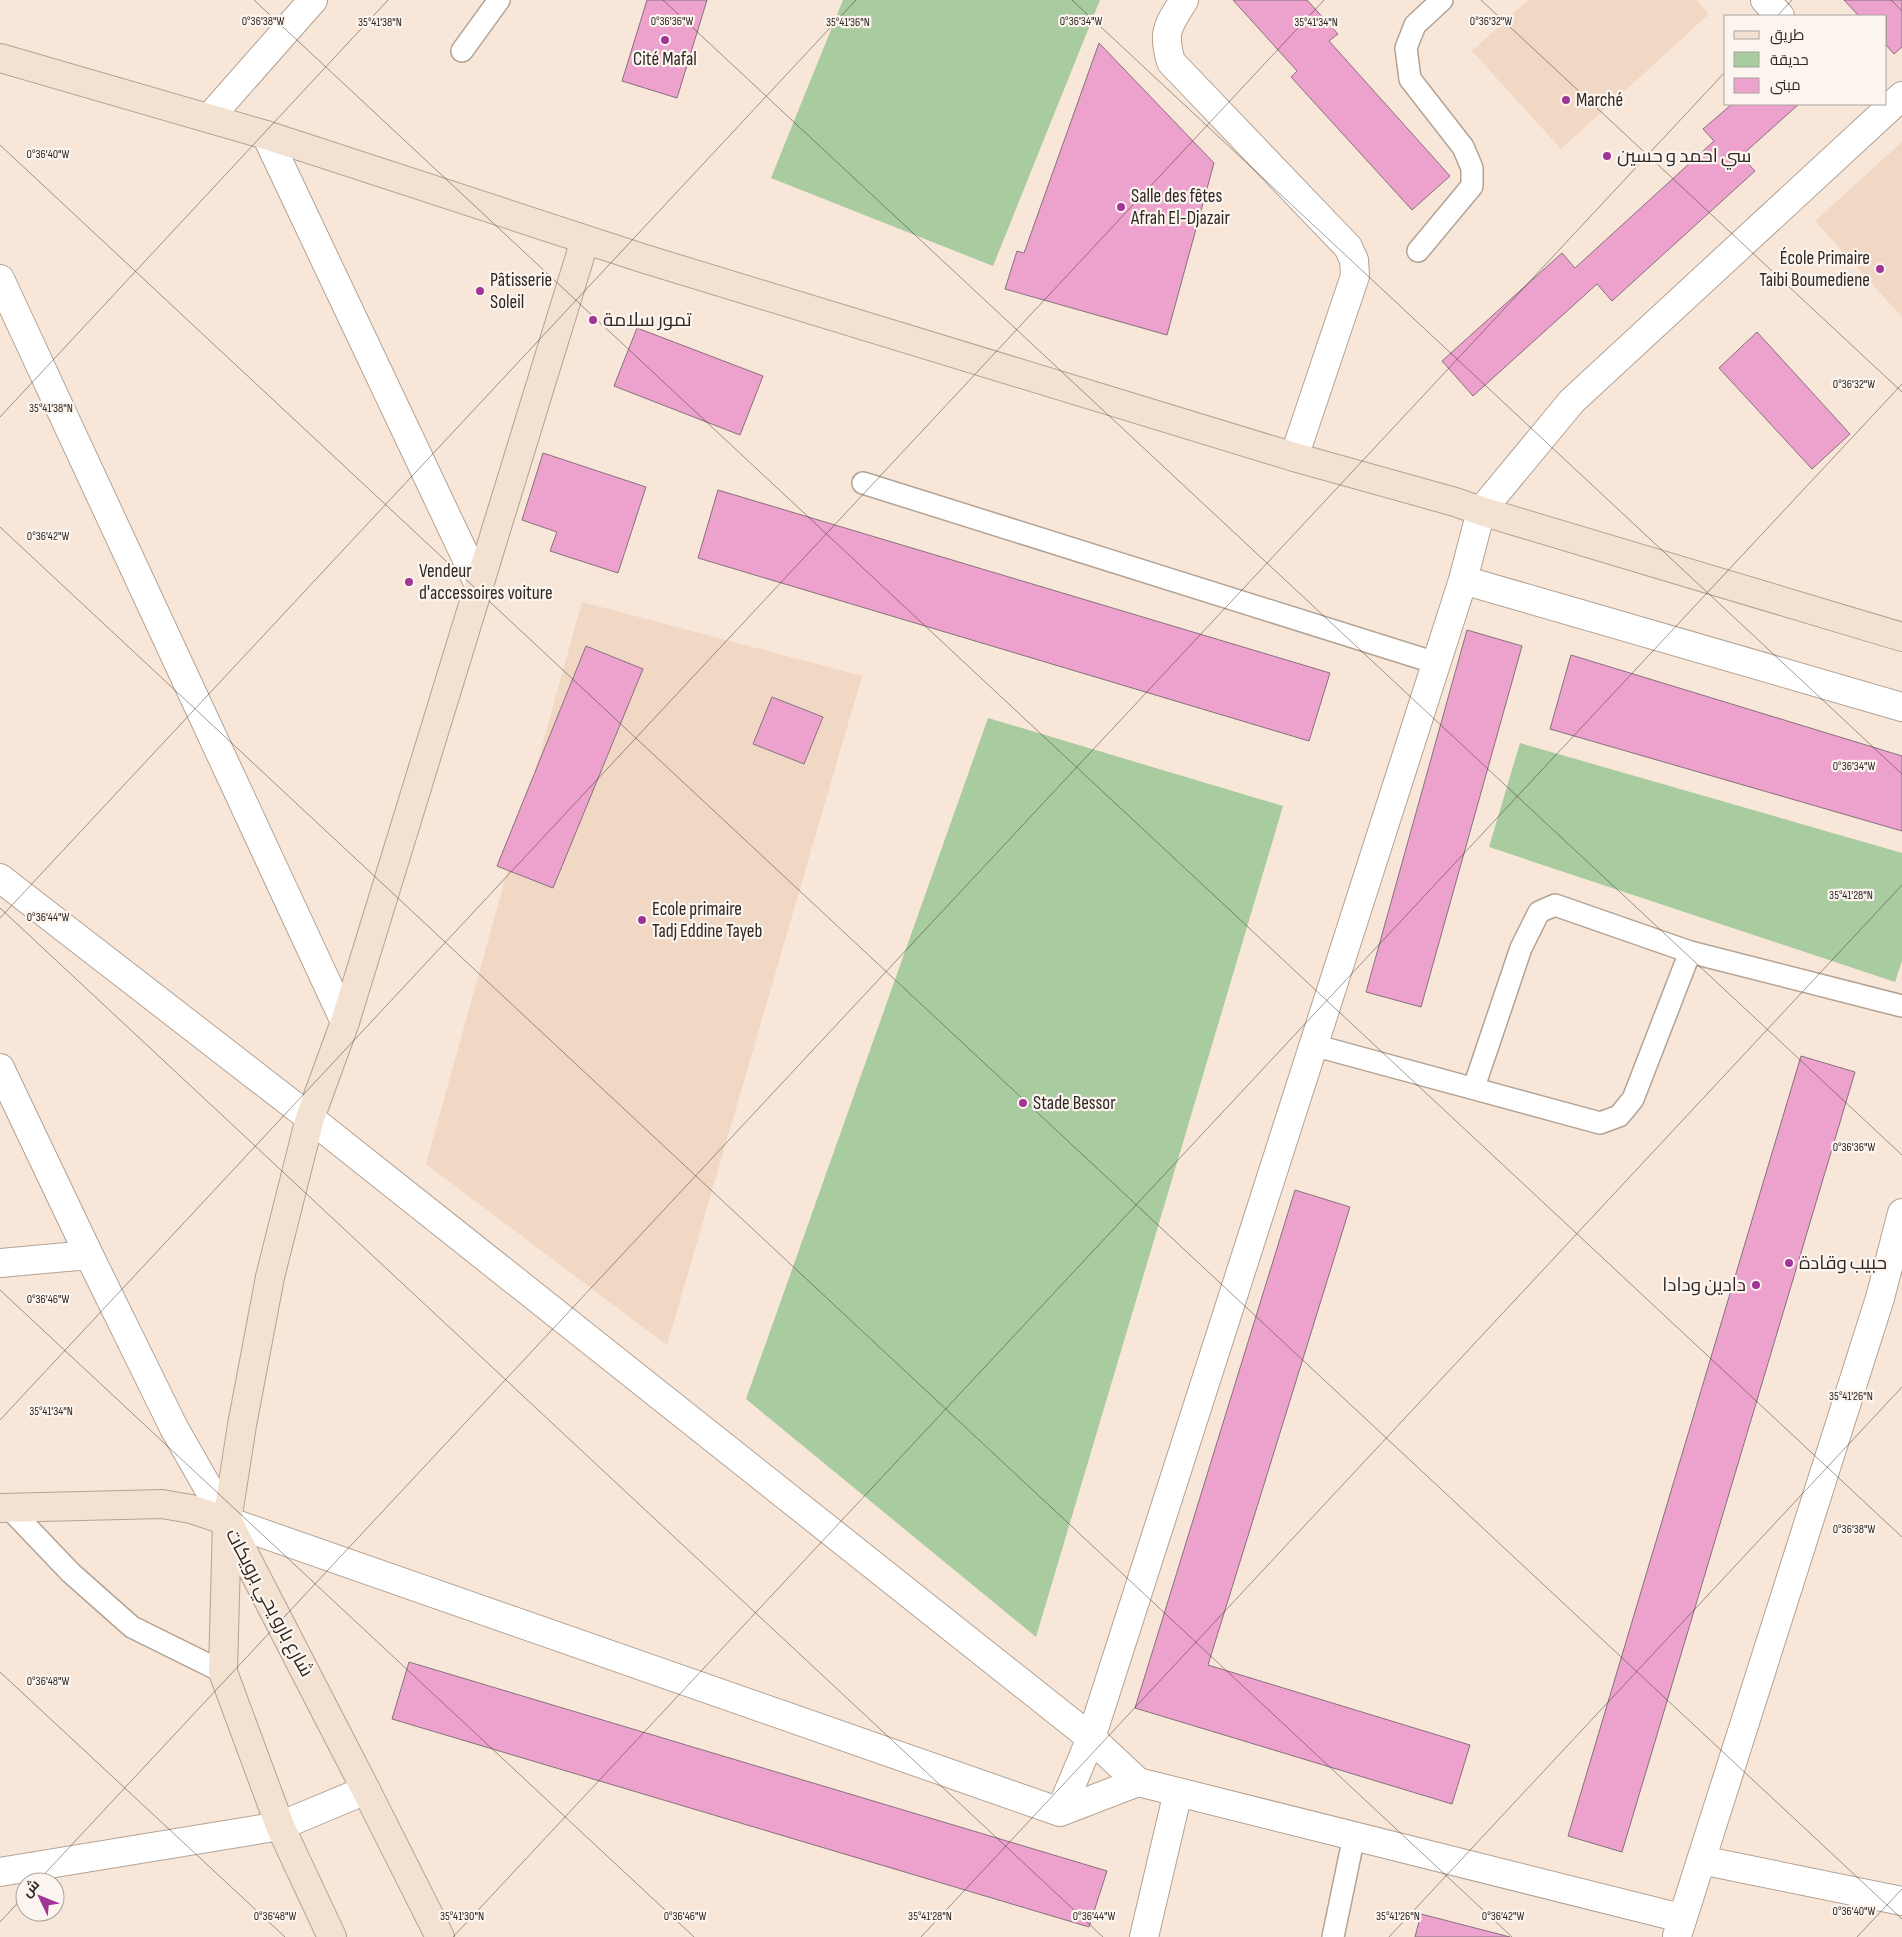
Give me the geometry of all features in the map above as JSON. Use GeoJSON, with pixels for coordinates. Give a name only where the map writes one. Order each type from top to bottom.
{"type":"FeatureCollection","features":[{"type":"Feature","properties":{"kind":"main road"},"geometry":{"type":"LineString","coordinates":[[0,58],[266,135],[585,240],[1294,456],[1455,502],[1902,637]]}},
{"type":"Feature","properties":{"kind":"main road"},"geometry":{"type":"LineString","coordinates":[[4,1508],[162,1504],[191,1509],[227,1521],[242,1425],[270,1277],[310,1118],[345,1022],[585,240]]}},
{"type":"Feature","properties":{"kind":"main road","name":"شارع بارو يحي برويكات"},"geometry":{"type":"LineString","coordinates":[[227,1521],[223,1672],[280,1826],[332,1937]]}},
{"type":"Feature","properties":{"kind":"main road","name":"شارع بارو يحي برويكات"},"geometry":{"type":"LineString","coordinates":[[227,1521],[440,1937]]}},
{"type":"Feature","properties":{"kind":"street"},"geometry":{"type":"LineString","coordinates":[[210,118],[313,0]]}},
{"type":"Feature","properties":{"kind":"street"},"geometry":{"type":"LineString","coordinates":[[1184,0],[1168,26],[1166,43],[1171,62],[1348,247],[1354,260],[1355,276],[1294,456]]}},
{"type":"Feature","properties":{"kind":"street"},"geometry":{"type":"LineString","coordinates":[[1765,0],[1779,15]]}},
{"type":"Feature","properties":{"kind":"street"},"geometry":{"type":"LineString","coordinates":[[1887,103],[1902,96]]}},
{"type":"Feature","properties":{"kind":"street"},"geometry":{"type":"LineString","coordinates":[[1060,1812],[1091,1738],[1463,580],[1481,511],[1572,401],[1867,112],[1882,105]]}},
{"type":"Feature","properties":{"kind":"street"},"geometry":{"type":"LineString","coordinates":[[266,135],[479,585]]}},
{"type":"Feature","properties":{"kind":"street"},"geometry":{"type":"LineString","coordinates":[[0,279],[345,1022]]}},
{"type":"Feature","properties":{"kind":"street"},"geometry":{"type":"LineString","coordinates":[[1463,580],[1902,707]]}},
{"type":"Feature","properties":{"kind":"street"},"geometry":{"type":"LineString","coordinates":[[0,878],[310,1118],[1091,1738],[1138,1782],[1354,1836],[1679,1928],[1891,1302],[1902,1213]]}},
{"type":"Feature","properties":{"kind":"street"},"geometry":{"type":"LineString","coordinates":[[0,1068],[174,1428],[227,1521],[1060,1812],[1138,1782]]}},
{"type":"Feature","properties":{"kind":"street"},"geometry":{"type":"LineString","coordinates":[[0,1263],[89,1255]]}},
{"type":"Feature","properties":{"kind":"street"},"geometry":{"type":"LineString","coordinates":[[0,1872],[280,1826],[366,1790]]}},
{"type":"Feature","properties":{"kind":"street"},"geometry":{"type":"LineString","coordinates":[[1144,1937],[1178,1792]]}},
{"type":"Feature","properties":{"kind":"street"},"geometry":{"type":"LineString","coordinates":[[1701,1860],[1902,1901]]}},
{"type":"Feature","properties":{"kind":"lane"},"geometry":{"type":"LineString","coordinates":[[462,51],[499,0]]}},
{"type":"Feature","properties":{"kind":"lane"},"geometry":{"type":"LineString","coordinates":[[1418,251],[1472,186],[1472,168],[1463,147],[1410,79],[1406,48],[1415,25],[1442,0]]}},
{"type":"Feature","properties":{"kind":"lane"},"geometry":{"type":"LineString","coordinates":[[863,483],[1436,663]]}},
{"type":"Feature","properties":{"kind":"lane"},"geometry":{"type":"LineString","coordinates":[[1474,1087],[1521,948],[1539,912],[1555,904],[1690,952],[1902,1006]]}},
{"type":"Feature","properties":{"kind":"lane"},"geometry":{"type":"LineString","coordinates":[[1313,1045],[1600,1122],[1619,1116],[1633,1099],[1690,952]]}},
{"type":"Feature","properties":{"kind":"lane"},"geometry":{"type":"LineString","coordinates":[[4,1508],[71,1573],[132,1627],[223,1672]]}},
{"type":"Feature","properties":{"kind":"lane"},"geometry":{"type":"LineString","coordinates":[[1333,1937],[1354,1836]]}},
{"type":"Feature","properties":{"kind":"shaded area","name":"Marché"},"geometry":{"type":"Polygon","coordinates":[[[1528,0],[1696,0],[1709,14],[1561,149],[1472,51],[1528,0]]]}},
{"type":"Feature","properties":{"kind":"shaded area","name":"École Primaire Taibi Boumediene"},"geometry":{"type":"Polygon","coordinates":[[[1902,142],[1902,317],[1815,221],[1902,142]]]}},
{"type":"Feature","properties":{"kind":"shaded area","name":"Ecole primaire Tadj Eddine Tayeb"},"geometry":{"type":"Polygon","coordinates":[[[582,602],[862,676],[667,1345],[426,1164],[582,602]]]}},
{"type":"Feature","properties":{"kind":"green space"},"geometry":{"type":"Polygon","coordinates":[[[843,0],[1100,0],[993,266],[771,178],[843,0]]]}},
{"type":"Feature","properties":{"kind":"green space","name":"Stade Bessor"},"geometry":{"type":"Polygon","coordinates":[[[988,718],[1283,806],[1036,1637],[746,1399],[988,718]]]}},
{"type":"Feature","properties":{"kind":"green space"},"geometry":{"type":"Polygon","coordinates":[[[1520,743],[1902,853],[1902,961],[1895,982],[1489,847],[1520,743]]]}},
{"type":"Feature","properties":{"kind":"building","name":"Cité Mafal"},"geometry":{"type":"Polygon","coordinates":[[[647,0],[707,0],[677,98],[622,81],[647,0]]]}},
{"type":"Feature","properties":{"kind":"building"},"geometry":{"type":"Polygon","coordinates":[[[1233,0],[1307,0],[1338,34],[1329,41],[1450,176],[1412,210],[1291,77],[1297,71],[1233,0]]]}},
{"type":"Feature","properties":{"kind":"building"},"geometry":{"type":"Polygon","coordinates":[[[1844,0],[1902,0],[1902,47],[1894,54],[1887,46],[1887,15],[1858,15],[1844,0]]]}},
{"type":"Feature","properties":{"kind":"building","name":"Salle des fêtes Afrah El-Djazair"},"geometry":{"type":"Polygon","coordinates":[[[1099,43],[1214,163],[1167,335],[1005,289],[1017,251],[1024,253],[1099,43]]]}},
{"type":"Feature","properties":{"kind":"building"},"geometry":{"type":"Polygon","coordinates":[[[1731,105],[1798,105],[1741,156],[1755,171],[1612,301],[1597,284],[1473,396],[1442,361],[1562,253],[1575,268],[1714,141],[1703,129],[1731,105]]]}},
{"type":"Feature","properties":{"kind":"building"},"geometry":{"type":"Polygon","coordinates":[[[637,328],[763,376],[740,435],[614,386],[637,328]]]}},
{"type":"Feature","properties":{"kind":"building"},"geometry":{"type":"Polygon","coordinates":[[[1757,332],[1850,434],[1812,469],[1719,368],[1757,332]]]}},
{"type":"Feature","properties":{"kind":"building"},"geometry":{"type":"Polygon","coordinates":[[[543,453],[646,487],[618,573],[550,551],[557,532],[522,520],[543,453]]]}},
{"type":"Feature","properties":{"kind":"building"},"geometry":{"type":"Polygon","coordinates":[[[718,490],[1330,673],[1309,741],[698,558],[718,490]]]}},
{"type":"Feature","properties":{"kind":"building"},"geometry":{"type":"Polygon","coordinates":[[[1467,630],[1522,646],[1421,1007],[1366,992],[1467,630]]]}},
{"type":"Feature","properties":{"kind":"building"},"geometry":{"type":"Polygon","coordinates":[[[586,646],[643,669],[553,888],[497,866],[586,646]]]}},
{"type":"Feature","properties":{"kind":"building"},"geometry":{"type":"Polygon","coordinates":[[[1571,655],[1902,756],[1902,831],[1550,729],[1571,655]]]}},
{"type":"Feature","properties":{"kind":"building"},"geometry":{"type":"Polygon","coordinates":[[[772,697],[823,717],[804,764],[753,744],[772,697]]]}},
{"type":"Feature","properties":{"kind":"building"},"geometry":{"type":"Polygon","coordinates":[[[1801,1056],[1855,1072],[1622,1852],[1568,1836],[1801,1056]]]}},
{"type":"Feature","properties":{"kind":"building"},"geometry":{"type":"Polygon","coordinates":[[[1295,1190],[1350,1207],[1208,1665],[1470,1745],[1452,1804],[1135,1708],[1295,1190]]]}},
{"type":"Feature","properties":{"kind":"building"},"geometry":{"type":"Polygon","coordinates":[[[409,1662],[1107,1871],[1089,1927],[392,1719],[409,1662]]]}},
{"type":"Feature","properties":{"kind":"building"},"geometry":{"type":"Polygon","coordinates":[[[1421,1914],[1510,1937],[1415,1937],[1421,1914]]]}},
{"type":"Feature","properties":{"kind":"place","name":"Cité Mafal"},"geometry":{"type":"Point","coordinates":[665,40]}},
{"type":"Feature","properties":{"kind":"place","name":"Marché"},"geometry":{"type":"Point","coordinates":[1566,100]}},
{"type":"Feature","properties":{"kind":"place","name":"سي احمد و حسين"},"geometry":{"type":"Point","coordinates":[1607,156]}},
{"type":"Feature","properties":{"kind":"place","name":"Salle des fêtes Afrah El-Djazair"},"geometry":{"type":"Point","coordinates":[1121,207]}},
{"type":"Feature","properties":{"kind":"place","name":"École Primaire Taibi Boumediene"},"geometry":{"type":"Point","coordinates":[1880,269]}},
{"type":"Feature","properties":{"kind":"place","name":"Pâtisserie Soleil"},"geometry":{"type":"Point","coordinates":[480,291]}},
{"type":"Feature","properties":{"kind":"place","name":"تمور سلامة"},"geometry":{"type":"Point","coordinates":[593,320]}},
{"type":"Feature","properties":{"kind":"place","name":"Vendeur d'accessoires voiture"},"geometry":{"type":"Point","coordinates":[409,582]}},
{"type":"Feature","properties":{"kind":"place","name":"Ecole primaire Tadj Eddine Tayeb"},"geometry":{"type":"Point","coordinates":[642,920]}},
{"type":"Feature","properties":{"kind":"place","name":"Stade Bessor"},"geometry":{"type":"Point","coordinates":[1023,1103]}},
{"type":"Feature","properties":{"kind":"place","name":"حبيب وقادة"},"geometry":{"type":"Point","coordinates":[1789,1263]}},
{"type":"Feature","properties":{"kind":"place","name":"دادين ودادا"},"geometry":{"type":"Point","coordinates":[1756,1285]}}]}
